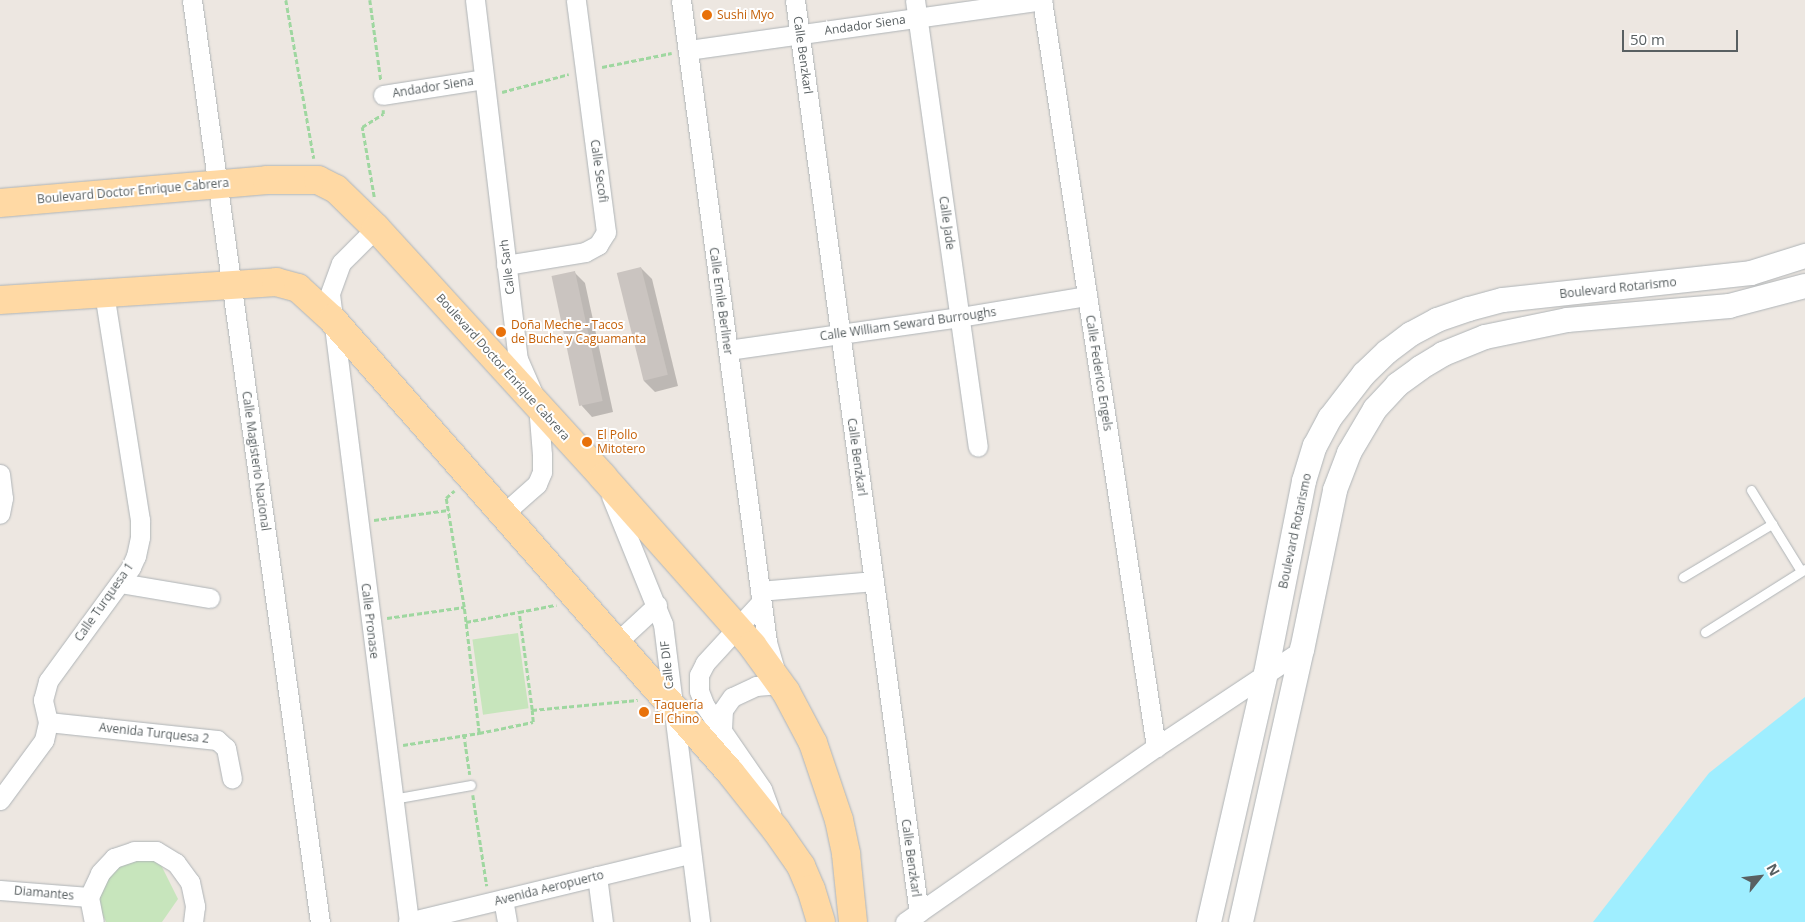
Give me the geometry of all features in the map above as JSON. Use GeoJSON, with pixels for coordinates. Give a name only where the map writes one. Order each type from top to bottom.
{"type":"FeatureCollection","features":[{"type":"Feature","properties":{"kind":"main road","name":"Boulevard Doctor Enrique Cabrera"},"geometry":{"type":"LineString","coordinates":[[0,203],[218,183],[318,180],[336,189],[376,228],[603,477],[738,629],[779,684],[813,743],[839,820],[846,854],[853,922]]}},
{"type":"Feature","properties":{"kind":"main road"},"geometry":{"type":"LineString","coordinates":[[0,300],[276,282],[298,288],[332,319],[730,772],[776,830],[801,866],[821,922]]}},
{"type":"Feature","properties":{"kind":"street","name":"Calle Magisterio Nacional"},"geometry":{"type":"LineString","coordinates":[[192,0],[320,922]]}},
{"type":"Feature","properties":{"kind":"street","name":"Calle Sarh"},"geometry":{"type":"LineString","coordinates":[[475,0],[518,359],[538,405],[542,472],[537,484],[503,514]]}},
{"type":"Feature","properties":{"kind":"street","name":"Calle Secofi"},"geometry":{"type":"LineString","coordinates":[[506,265],[585,252],[598,245],[606,232],[576,0]]}},
{"type":"Feature","properties":{"kind":"street","name":"Calle Emile Berliner"},"geometry":{"type":"LineString","coordinates":[[681,0],[760,596],[767,642],[779,684]]}},
{"type":"Feature","properties":{"kind":"street","name":"Calle Benzkarl"},"geometry":{"type":"LineString","coordinates":[[795,0],[874,580],[912,918]]}},
{"type":"Feature","properties":{"kind":"street","name":"Andador Siena"},"geometry":{"type":"LineString","coordinates":[[688,50],[800,34],[916,9],[1042,0]]}},
{"type":"Feature","properties":{"kind":"street","name":"Calle Federico Engels"},"geometry":{"type":"LineString","coordinates":[[1042,0],[1156,747]]}},
{"type":"Feature","properties":{"kind":"street","name":"Calle Jade"},"geometry":{"type":"LineString","coordinates":[[916,9],[978,447]]}},
{"type":"Feature","properties":{"kind":"street","name":"Andador Siena"},"geometry":{"type":"LineString","coordinates":[[383,95],[484,79]]}},
{"type":"Feature","properties":{"kind":"street","name":"Calle Pronase"},"geometry":{"type":"LineString","coordinates":[[376,228],[341,263],[330,294],[409,922]]}},
{"type":"Feature","properties":{"kind":"street","name":"Boulevard Rotarismo"},"geometry":{"type":"LineString","coordinates":[[1208,922],[1266,673],[1304,481],[1315,446],[1330,418],[1345,396],[1387,352],[1411,334],[1437,320],[1503,300],[1751,273],[1805,256]]}},
{"type":"Feature","properties":{"kind":"street"},"geometry":{"type":"LineString","coordinates":[[1241,922],[1302,650],[1335,490],[1349,453],[1375,409],[1397,385],[1420,368],[1465,344],[1516,329],[1567,320],[1729,306],[1805,286]]}},
{"type":"Feature","properties":{"kind":"street","name":"Calle Turquesa 1"},"geometry":{"type":"LineString","coordinates":[[0,800],[44,740],[48,722],[43,700],[48,681],[120,583],[136,556],[140,537],[140,520],[104,293]]}},
{"type":"Feature","properties":{"kind":"street","name":"Calle William Seward Burroughs"},"geometry":{"type":"LineString","coordinates":[[728,350],[960,317],[1087,296]]}},
{"type":"Feature","properties":{"kind":"street"},"geometry":{"type":"LineString","coordinates":[[0,474],[3,498],[0,514]]}},
{"type":"Feature","properties":{"kind":"street","name":"Calle DIF"},"geometry":{"type":"LineString","coordinates":[[603,477],[663,624],[667,700],[700,922]]}},
{"type":"Feature","properties":{"kind":"street"},"geometry":{"type":"LineString","coordinates":[[776,830],[762,789],[704,704],[699,691],[698,675],[705,663],[738,629],[760,596],[874,580]]}},
{"type":"Feature","properties":{"kind":"street"},"geometry":{"type":"LineString","coordinates":[[120,583],[210,598]]}},
{"type":"Feature","properties":{"kind":"street"},"geometry":{"type":"LineString","coordinates":[[616,643],[656,605]]}},
{"type":"Feature","properties":{"kind":"street"},"geometry":{"type":"LineString","coordinates":[[912,918],[1156,747],[1302,650]]}},
{"type":"Feature","properties":{"kind":"street"},"geometry":{"type":"LineString","coordinates":[[722,730],[723,710],[732,697],[756,686],[779,684]]}},
{"type":"Feature","properties":{"kind":"street","name":"Avenida Turquesa 2"},"geometry":{"type":"LineString","coordinates":[[48,722],[217,740],[226,748],[232,778]]}},
{"type":"Feature","properties":{"kind":"street"},"geometry":{"type":"LineString","coordinates":[[1245,761],[1280,750]]}},
{"type":"Feature","properties":{"kind":"street","name":"Diamantes"},"geometry":{"type":"LineString","coordinates":[[94,922],[88,897],[100,873],[114,858],[134,851],[156,851],[176,863],[190,882],[195,906],[193,922]]}},
{"type":"Feature","properties":{"kind":"street","name":"Avenida Aeropuerto"},"geometry":{"type":"LineString","coordinates":[[409,922],[690,854]]}},
{"type":"Feature","properties":{"kind":"street"},"geometry":{"type":"LineString","coordinates":[[597,876],[603,922]]}},
{"type":"Feature","properties":{"kind":"street","name":"Diamantes"},"geometry":{"type":"LineString","coordinates":[[0,890],[88,897]]}},
{"type":"Feature","properties":{"kind":"street"},"geometry":{"type":"LineString","coordinates":[[497,901],[507,922]]}},
{"type":"Feature","properties":{"kind":"lane"},"geometry":{"type":"LineString","coordinates":[[1705,632],[1803,570],[1751,490]]}},
{"type":"Feature","properties":{"kind":"lane"},"geometry":{"type":"LineString","coordinates":[[1683,577],[1772,524]]}},
{"type":"Feature","properties":{"kind":"lane"},"geometry":{"type":"LineString","coordinates":[[393,799],[471,785]]}},
{"type":"Feature","properties":{"kind":"path"},"geometry":{"type":"LineString","coordinates":[[286,0],[318,180]]}},
{"type":"Feature","properties":{"kind":"path"},"geometry":{"type":"LineString","coordinates":[[370,0],[383,95],[383,114],[362,127],[375,204],[376,228]]}},
{"type":"Feature","properties":{"kind":"path"},"geometry":{"type":"LineString","coordinates":[[470,477],[446,498],[464,607],[480,732]]}},
{"type":"Feature","properties":{"kind":"path"},"geometry":{"type":"LineString","coordinates":[[358,523],[448,510]]}},
{"type":"Feature","properties":{"kind":"path"},"geometry":{"type":"LineString","coordinates":[[466,622],[579,600]]}},
{"type":"Feature","properties":{"kind":"path"},"geometry":{"type":"LineString","coordinates":[[370,621],[464,607]]}},
{"type":"Feature","properties":{"kind":"path"},"geometry":{"type":"LineString","coordinates":[[387,748],[533,722],[519,612]]}},
{"type":"Feature","properties":{"kind":"path"},"geometry":{"type":"LineString","coordinates":[[532,710],[667,700]]}},
{"type":"Feature","properties":{"kind":"path"},"geometry":{"type":"LineString","coordinates":[[464,734],[471,785],[497,901]]}},
{"type":"Feature","properties":{"kind":"green space"},"geometry":{"type":"Polygon","coordinates":[[[518,633],[529,708],[483,715],[472,639],[518,633]]]}},
{"type":"Feature","properties":{"kind":"green space"},"geometry":{"type":"Polygon","coordinates":[[[116,853],[157,857],[178,899],[162,922],[106,922],[90,889],[116,853]]]}},
{"type":"Feature","properties":{"kind":"water"},"geometry":{"type":"Polygon","coordinates":[[[1805,697],[1805,922],[1593,922],[1709,773],[1805,697]]]}},
{"type":"Feature","properties":{"kind":"building"},"geometry":{"type":"Polygon","coordinates":[[[641,267],[668,375],[644,381],[617,273],[641,267]]]}},
{"type":"Feature","properties":{"kind":"building"},"geometry":{"type":"Polygon","coordinates":[[[575,271],[603,401],[579,406],[552,276],[575,271]]]}},
{"type":"Feature","properties":{"kind":"place","name":"Sushi Myo"},"geometry":{"type":"Point","coordinates":[707,15]}},
{"type":"Feature","properties":{"kind":"place","name":"Doña Meche - Tacos de Buche y Caguamanta"},"geometry":{"type":"Point","coordinates":[501,332]}},
{"type":"Feature","properties":{"kind":"place","name":"El Pollo Mitotero"},"geometry":{"type":"Point","coordinates":[587,442]}},
{"type":"Feature","properties":{"kind":"place","name":"Taquería El Chino"},"geometry":{"type":"Point","coordinates":[644,712]}}]}
